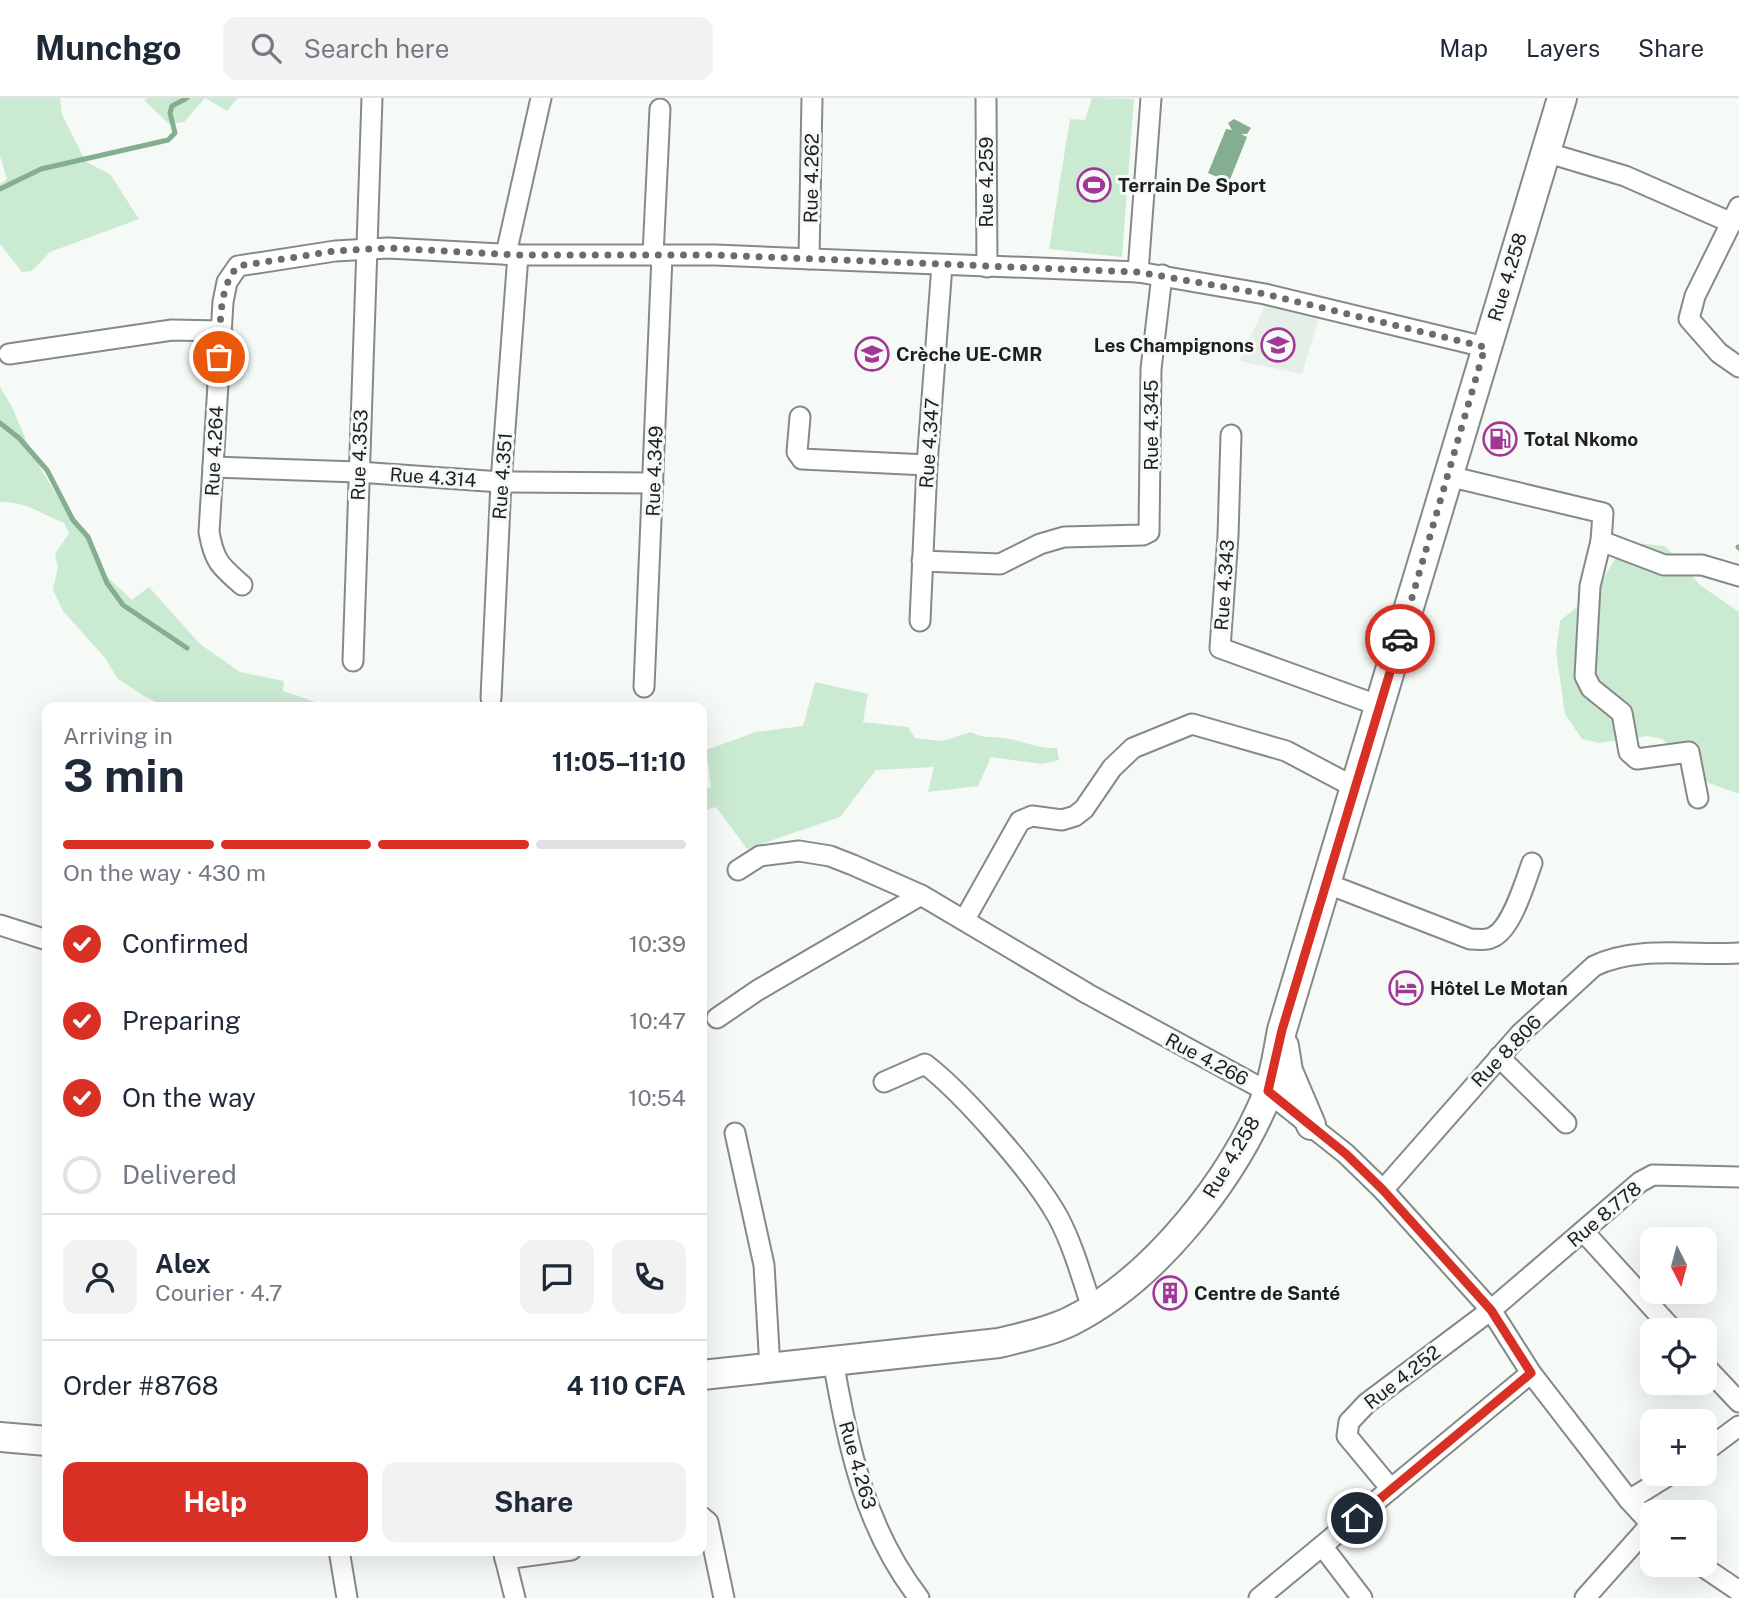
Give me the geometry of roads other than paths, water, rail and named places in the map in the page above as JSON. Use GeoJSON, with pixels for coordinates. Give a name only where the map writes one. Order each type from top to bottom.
{"type":"FeatureCollection","features":[{"type":"Feature","properties":{"kind":"highway","name":"Rue 4.258"},"geometry":{"type":"LineString","coordinates":[[707,1374],[999,1343],[1038,1334],[1071,1321],[1123,1286],[1186,1226],[1213,1191],[1268,1091],[1282,1030],[1381,706],[1485,347],[1562,98]]}},
{"type":"Feature","properties":{"kind":"highway"},"geometry":{"type":"LineString","coordinates":[[1282,1030],[1288,1071],[1311,1125]]}},
{"type":"Feature","properties":{"kind":"highway"},"geometry":{"type":"LineString","coordinates":[[1240,1146],[1274,1119],[1287,1118],[1311,1125]]}},
{"type":"Feature","properties":{"kind":"highway"},"geometry":{"type":"LineString","coordinates":[[0,1437],[42,1441]]}},
{"type":"Feature","properties":{"kind":"street","name":"Rue 4.353"},"geometry":{"type":"LineString","coordinates":[[353,661],[372,98]]}},
{"type":"Feature","properties":{"kind":"street","name":"Rue 4.351"},"geometry":{"type":"LineString","coordinates":[[491,698],[512,255],[541,98]]}},
{"type":"Feature","properties":{"kind":"street","name":"Rue 4.262"},"geometry":{"type":"LineString","coordinates":[[809,259],[812,98]]}},
{"type":"Feature","properties":{"kind":"street","name":"Rue 4.259"},"geometry":{"type":"LineString","coordinates":[[986,98],[987,267]]}},
{"type":"Feature","properties":{"kind":"street"},"geometry":{"type":"LineString","coordinates":[[1138,272],[1151,98]]}},
{"type":"Feature","properties":{"kind":"street","name":"Rue 4.349"},"geometry":{"type":"LineString","coordinates":[[644,687],[653,483],[660,109]]}},
{"type":"Feature","properties":{"kind":"street"},"geometry":{"type":"LineString","coordinates":[[1545,152],[1625,176],[1735,215],[1695,296],[1689,318],[1719,353],[1739,367]]}},
{"type":"Feature","properties":{"kind":"street","name":"Rue 4.264"},"geometry":{"type":"LineString","coordinates":[[242,585],[219,566],[209,532],[224,292],[231,273],[238,266],[368,249],[419,248],[512,255],[809,259],[1138,272],[1265,294],[1485,347]]}},
{"type":"Feature","properties":{"kind":"street","name":"Rue 4.347"},"geometry":{"type":"LineString","coordinates":[[920,621],[927,466],[942,265]]}},
{"type":"Feature","properties":{"kind":"street","name":"Rue 4.345"},"geometry":{"type":"LineString","coordinates":[[922,561],[1000,564],[1040,544],[1064,537],[1149,533],[1151,369],[1162,275]]}},
{"type":"Feature","properties":{"kind":"street"},"geometry":{"type":"LineString","coordinates":[[9,354],[172,330],[221,331]]}},
{"type":"Feature","properties":{"kind":"street"},"geometry":{"type":"LineString","coordinates":[[800,417],[797,452],[802,458],[927,466]]}},
{"type":"Feature","properties":{"kind":"street","name":"Rue 4.343"},"geometry":{"type":"LineString","coordinates":[[1230,435],[1228,536],[1220,648],[1381,706]]}},
{"type":"Feature","properties":{"kind":"street","name":"Rue 4.314"},"geometry":{"type":"LineString","coordinates":[[213,467],[358,472],[501,482],[653,483]]}},
{"type":"Feature","properties":{"kind":"street"},"geometry":{"type":"LineString","coordinates":[[1448,476],[1603,513],[1601,541],[1590,586],[1585,676],[1591,688],[1622,713],[1629,752],[1637,759],[1689,752],[1698,798]]}},
{"type":"Feature","properties":{"kind":"street"},"geometry":{"type":"LineString","coordinates":[[1601,541],[1664,565],[1702,565],[1739,576]]}},
{"type":"Feature","properties":{"kind":"street"},"geometry":{"type":"LineString","coordinates":[[964,919],[1020,821],[1032,816],[1062,820],[1075,816],[1084,809],[1112,768],[1133,748],[1178,727],[1200,724],[1286,751],[1356,788]]}},
{"type":"Feature","properties":{"kind":"street","name":"Rue 4.266"},"geometry":{"type":"LineString","coordinates":[[738,870],[760,856],[799,851],[830,856],[920,895],[1088,994],[1268,1091],[1311,1125],[1383,1190],[1491,1310],[1531,1373],[1640,1512]]}},
{"type":"Feature","properties":{"kind":"street"},"geometry":{"type":"LineString","coordinates":[[1328,884],[1471,939],[1485,940],[1502,930],[1517,903],[1532,863]]}},
{"type":"Feature","properties":{"kind":"street"},"geometry":{"type":"LineString","coordinates":[[717,1018],[758,990],[920,895]]}},
{"type":"Feature","properties":{"kind":"street"},"geometry":{"type":"LineString","coordinates":[[0,925],[42,938]]}},
{"type":"Feature","properties":{"kind":"street","name":"Rue 8.806"},"geometry":{"type":"LineString","coordinates":[[1383,1190],[1499,1057],[1594,966],[1607,960],[1638,954],[1739,953]]}},
{"type":"Feature","properties":{"kind":"street"},"geometry":{"type":"LineString","coordinates":[[1499,1057],[1566,1123]]}},
{"type":"Feature","properties":{"kind":"street"},"geometry":{"type":"LineString","coordinates":[[884,1082],[925,1064],[982,1122],[1032,1178],[1059,1218],[1092,1308]]}},
{"type":"Feature","properties":{"kind":"street"},"geometry":{"type":"LineString","coordinates":[[735,1133],[764,1265],[769,1368]]}},
{"type":"Feature","properties":{"kind":"street","name":"Rue 8.778"},"geometry":{"type":"LineString","coordinates":[[1491,1310],[1640,1182],[1653,1175],[1739,1177]]}},
{"type":"Feature","properties":{"kind":"street"},"geometry":{"type":"LineString","coordinates":[[1583,1231],[1662,1318]]}},
{"type":"Feature","properties":{"kind":"street","name":"Rue 4.252"},"geometry":{"type":"LineString","coordinates":[[1391,1489],[1347,1436],[1349,1422],[1401,1375],[1491,1310]]}},
{"type":"Feature","properties":{"kind":"street","name":"Rue 4.263"},"geometry":{"type":"LineString","coordinates":[[833,1361],[864,1502],[902,1575],[919,1598]]}},
{"type":"Feature","properties":{"kind":"street"},"geometry":{"type":"LineString","coordinates":[[1259,1598],[1531,1373]]}},
{"type":"Feature","properties":{"kind":"street"},"geometry":{"type":"LineString","coordinates":[[1717,1379],[1739,1402]]}},
{"type":"Feature","properties":{"kind":"street"},"geometry":{"type":"LineString","coordinates":[[1717,1442],[1739,1426]]}},
{"type":"Feature","properties":{"kind":"street"},"geometry":{"type":"LineString","coordinates":[[1629,1500],[1652,1486]]}},
{"type":"Feature","properties":{"kind":"street"},"geometry":{"type":"LineString","coordinates":[[707,1521],[724,1598]]}},
{"type":"Feature","properties":{"kind":"street"},"geometry":{"type":"LineString","coordinates":[[1585,1598],[1640,1536]]}},
{"type":"Feature","properties":{"kind":"street"},"geometry":{"type":"LineString","coordinates":[[1323,1546],[1362,1598]]}},
{"type":"Feature","properties":{"kind":"street"},"geometry":{"type":"LineString","coordinates":[[340,1556],[347,1598]]}},
{"type":"Feature","properties":{"kind":"street"},"geometry":{"type":"LineString","coordinates":[[504,1556],[515,1598]]}},
{"type":"Feature","properties":{"kind":"street"},"geometry":{"type":"LineString","coordinates":[[1717,1576],[1739,1591]]}},
{"type":"Feature","properties":{"kind":"waterway"},"geometry":{"type":"LineString","coordinates":[[0,189],[41,169],[168,140],[175,133],[170,113],[172,106],[187,98]]}},
{"type":"Feature","properties":{"kind":"waterway"},"geometry":{"type":"LineString","coordinates":[[0,423],[19,438],[47,470],[73,520],[88,537],[107,583],[123,605],[187,648]]}},
{"type":"Feature","properties":{"kind":"place","name":"Terrain De Sport"},"geometry":{"type":"Point","coordinates":[1094,185]}},
{"type":"Feature","properties":{"kind":"place","name":"Les Champignons"},"geometry":{"type":"Point","coordinates":[1278,345]}},
{"type":"Feature","properties":{"kind":"place","name":"Crèche UE-CMR"},"geometry":{"type":"Point","coordinates":[872,354]}},
{"type":"Feature","properties":{"kind":"place","name":"Total Nkomo"},"geometry":{"type":"Point","coordinates":[1500,439]}},
{"type":"Feature","properties":{"kind":"place","name":"Hôtel Le Motan"},"geometry":{"type":"Point","coordinates":[1406,988]}},
{"type":"Feature","properties":{"kind":"place","name":"Centre de Santé"},"geometry":{"type":"Point","coordinates":[1170,1293]}}]}
